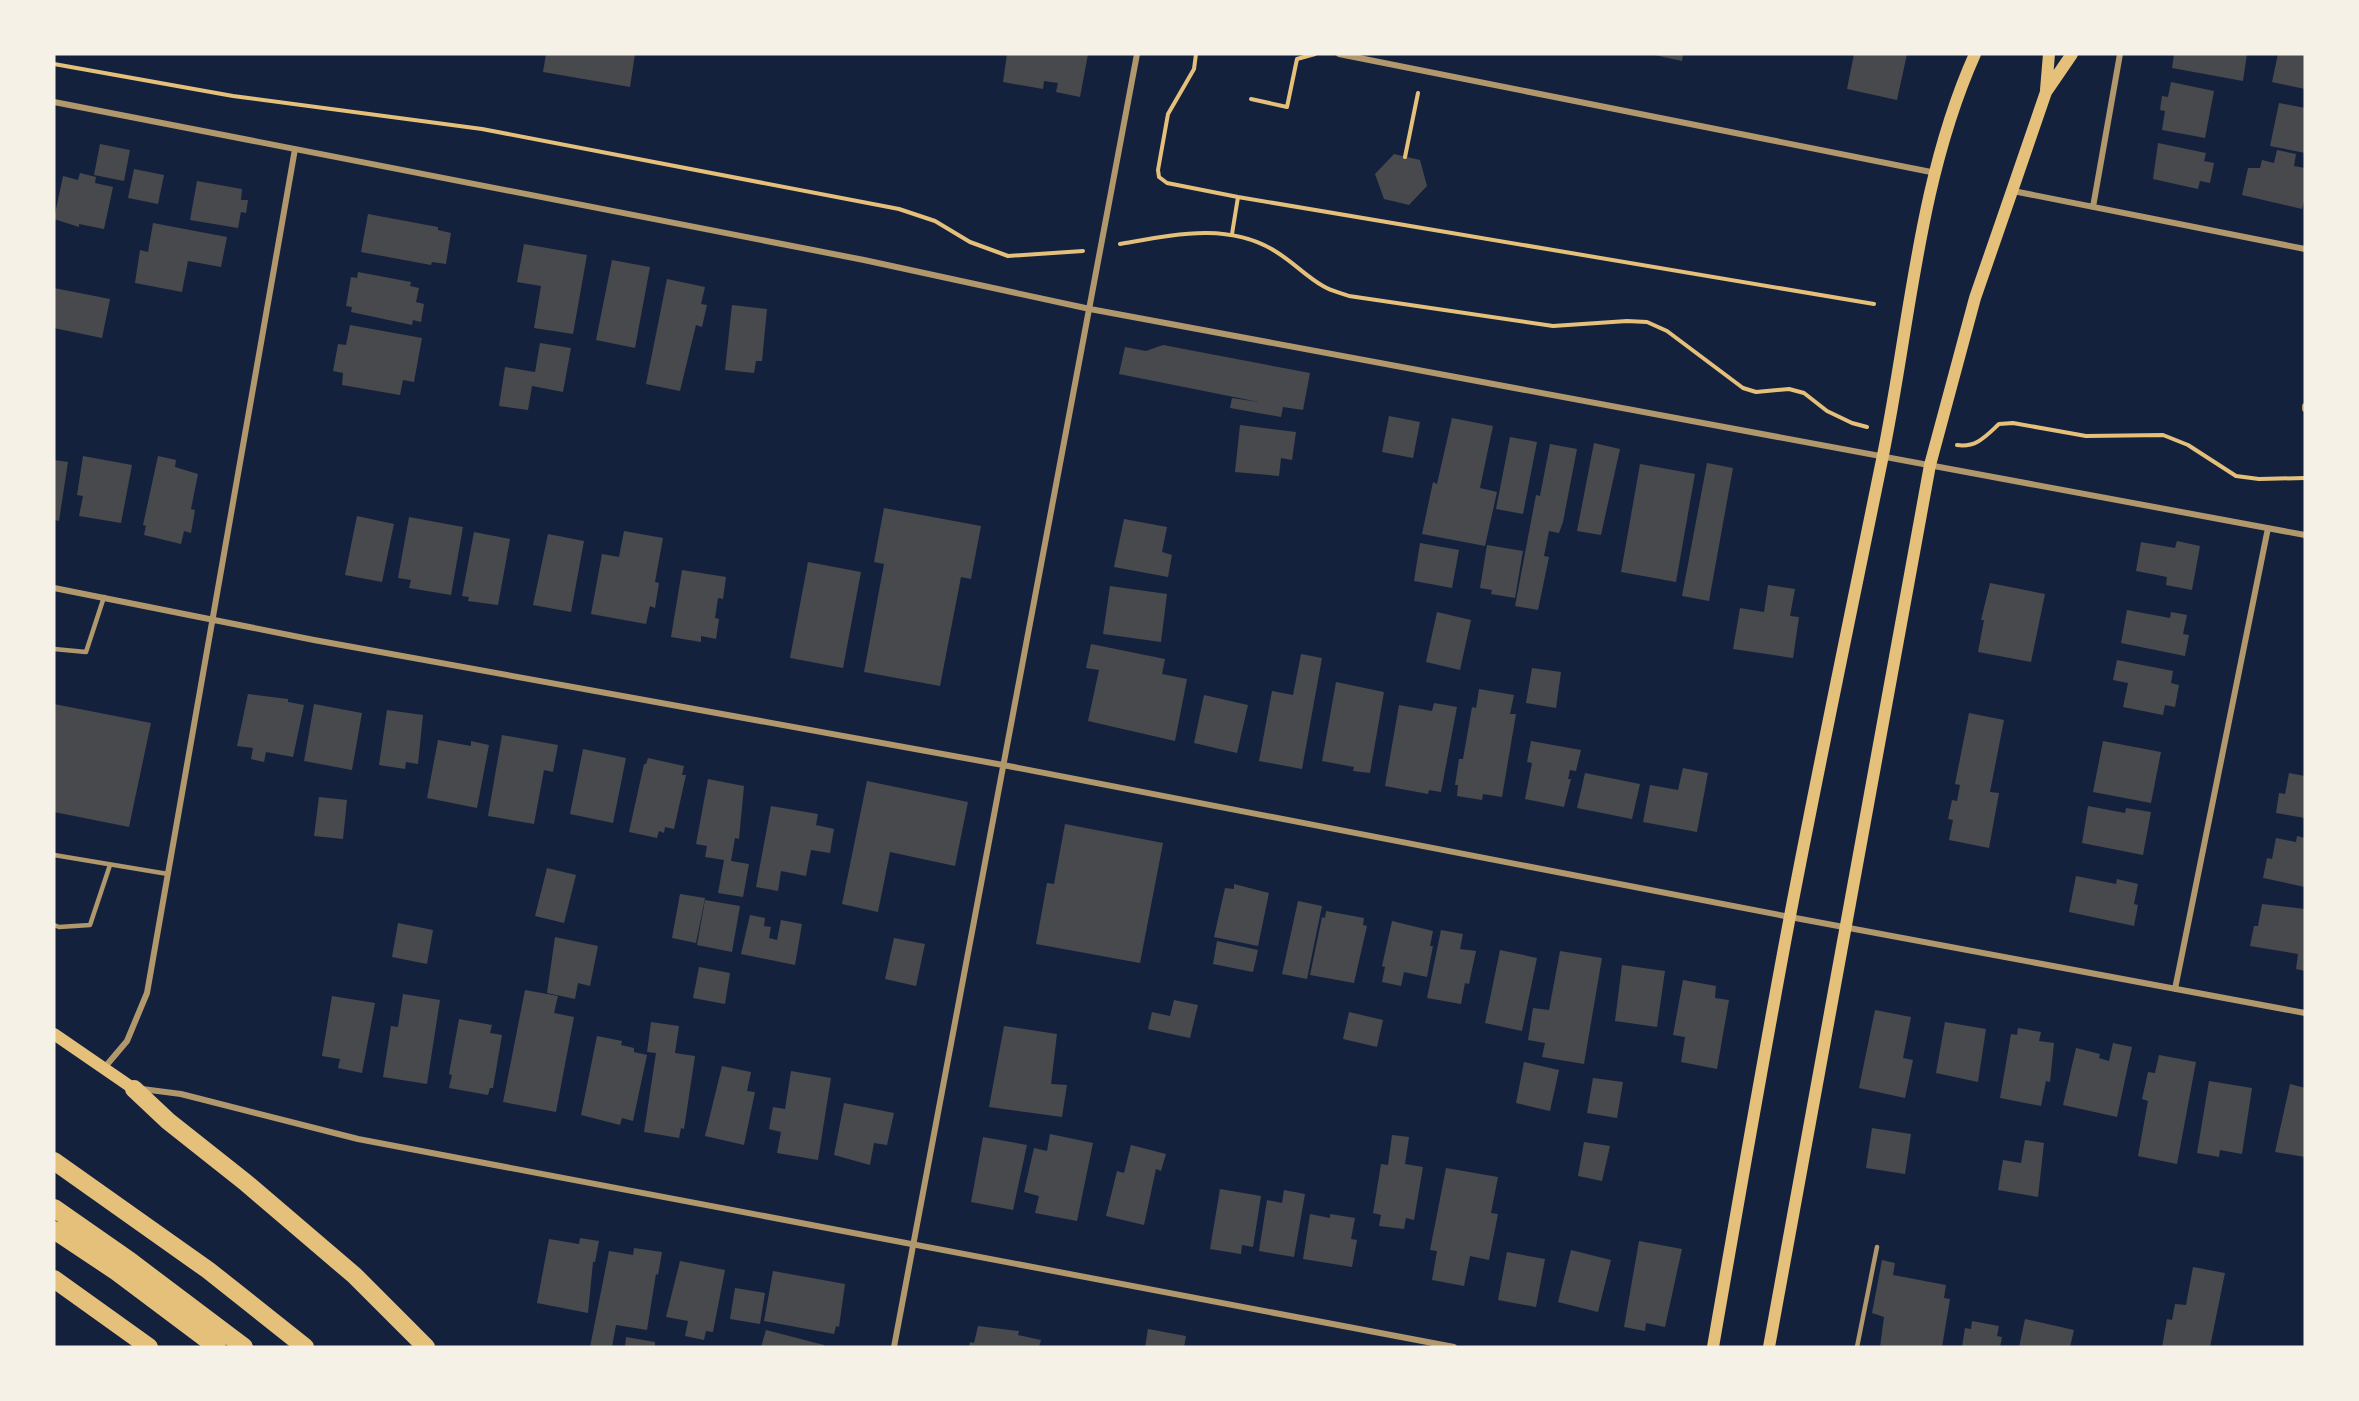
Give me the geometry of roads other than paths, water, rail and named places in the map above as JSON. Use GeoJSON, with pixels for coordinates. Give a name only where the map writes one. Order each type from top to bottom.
{"type":"FeatureCollection","features":[{"type":"Feature","properties":{"kind":"highway"},"geometry":{"type":"LineString","coordinates":[[134,1089],[168,1121],[245,1182],[354,1275],[426,1347]]}},
{"type":"Feature","properties":{"kind":"highway"},"geometry":{"type":"LineString","coordinates":[[54,1161],[208,1270],[305,1347]]}},
{"type":"Feature","properties":{"kind":"highway"},"geometry":{"type":"LineString","coordinates":[[54,1208],[130,1261],[244,1347]]}},
{"type":"Feature","properties":{"kind":"highway"},"geometry":{"type":"LineString","coordinates":[[54,1230],[117,1272],[217,1347]]}},
{"type":"Feature","properties":{"kind":"highway"},"geometry":{"type":"LineString","coordinates":[[54,1279],[149,1347]]}},
{"type":"Feature","properties":{"kind":"main road"},"geometry":{"type":"LineString","coordinates":[[1713,1347],[1790,917],[1883,456],[1936,173],[1958,93],[1975,54]]}},
{"type":"Feature","properties":{"kind":"main road"},"geometry":{"type":"LineString","coordinates":[[1769,1347],[1930,465],[1975,298],[2046,92],[2049,54]]}},
{"type":"Feature","properties":{"kind":"main road"},"geometry":{"type":"LineString","coordinates":[[2046,92],[2072,54]]}},
{"type":"Feature","properties":{"kind":"main road"},"geometry":{"type":"LineString","coordinates":[[54,1034],[134,1089]]}},
{"type":"Feature","properties":{"kind":"street"},"geometry":{"type":"LineString","coordinates":[[894,1347],[1137,54]]}},
{"type":"Feature","properties":{"kind":"street"},"geometry":{"type":"LineString","coordinates":[[1339,54],[1936,173]]}},
{"type":"Feature","properties":{"kind":"street"},"geometry":{"type":"LineString","coordinates":[[2093,207],[2120,54]]}},
{"type":"Feature","properties":{"kind":"street"},"geometry":{"type":"LineString","coordinates":[[54,102],[864,260],[1089,309],[2305,535]]}},
{"type":"Feature","properties":{"kind":"street"},"geometry":{"type":"LineString","coordinates":[[105,1067],[127,1041],[147,993],[295,149]]}},
{"type":"Feature","properties":{"kind":"street"},"geometry":{"type":"LineString","coordinates":[[2012,190],[2305,249]]}},
{"type":"Feature","properties":{"kind":"street"},"geometry":{"type":"LineString","coordinates":[[2175,990],[2268,528]]}},
{"type":"Feature","properties":{"kind":"street"},"geometry":{"type":"LineString","coordinates":[[54,588],[212,621],[1003,765],[1790,917],[2305,1013]]}},
{"type":"Feature","properties":{"kind":"street"},"geometry":{"type":"LineString","coordinates":[[134,1089],[181,1094],[358,1139],[1454,1347]]}},
{"type":"Feature","properties":{"kind":"lane"},"geometry":{"type":"LineString","coordinates":[[54,649],[86,652],[104,597]]}},
{"type":"Feature","properties":{"kind":"lane"},"geometry":{"type":"LineString","coordinates":[[54,855],[168,873]]}},
{"type":"Feature","properties":{"kind":"lane"},"geometry":{"type":"LineString","coordinates":[[54,925],[60,927],[90,926],[110,865]]}},
{"type":"Feature","properties":{"kind":"lane"},"geometry":{"type":"LineString","coordinates":[[1857,1347],[1877,1247]]}}]}
